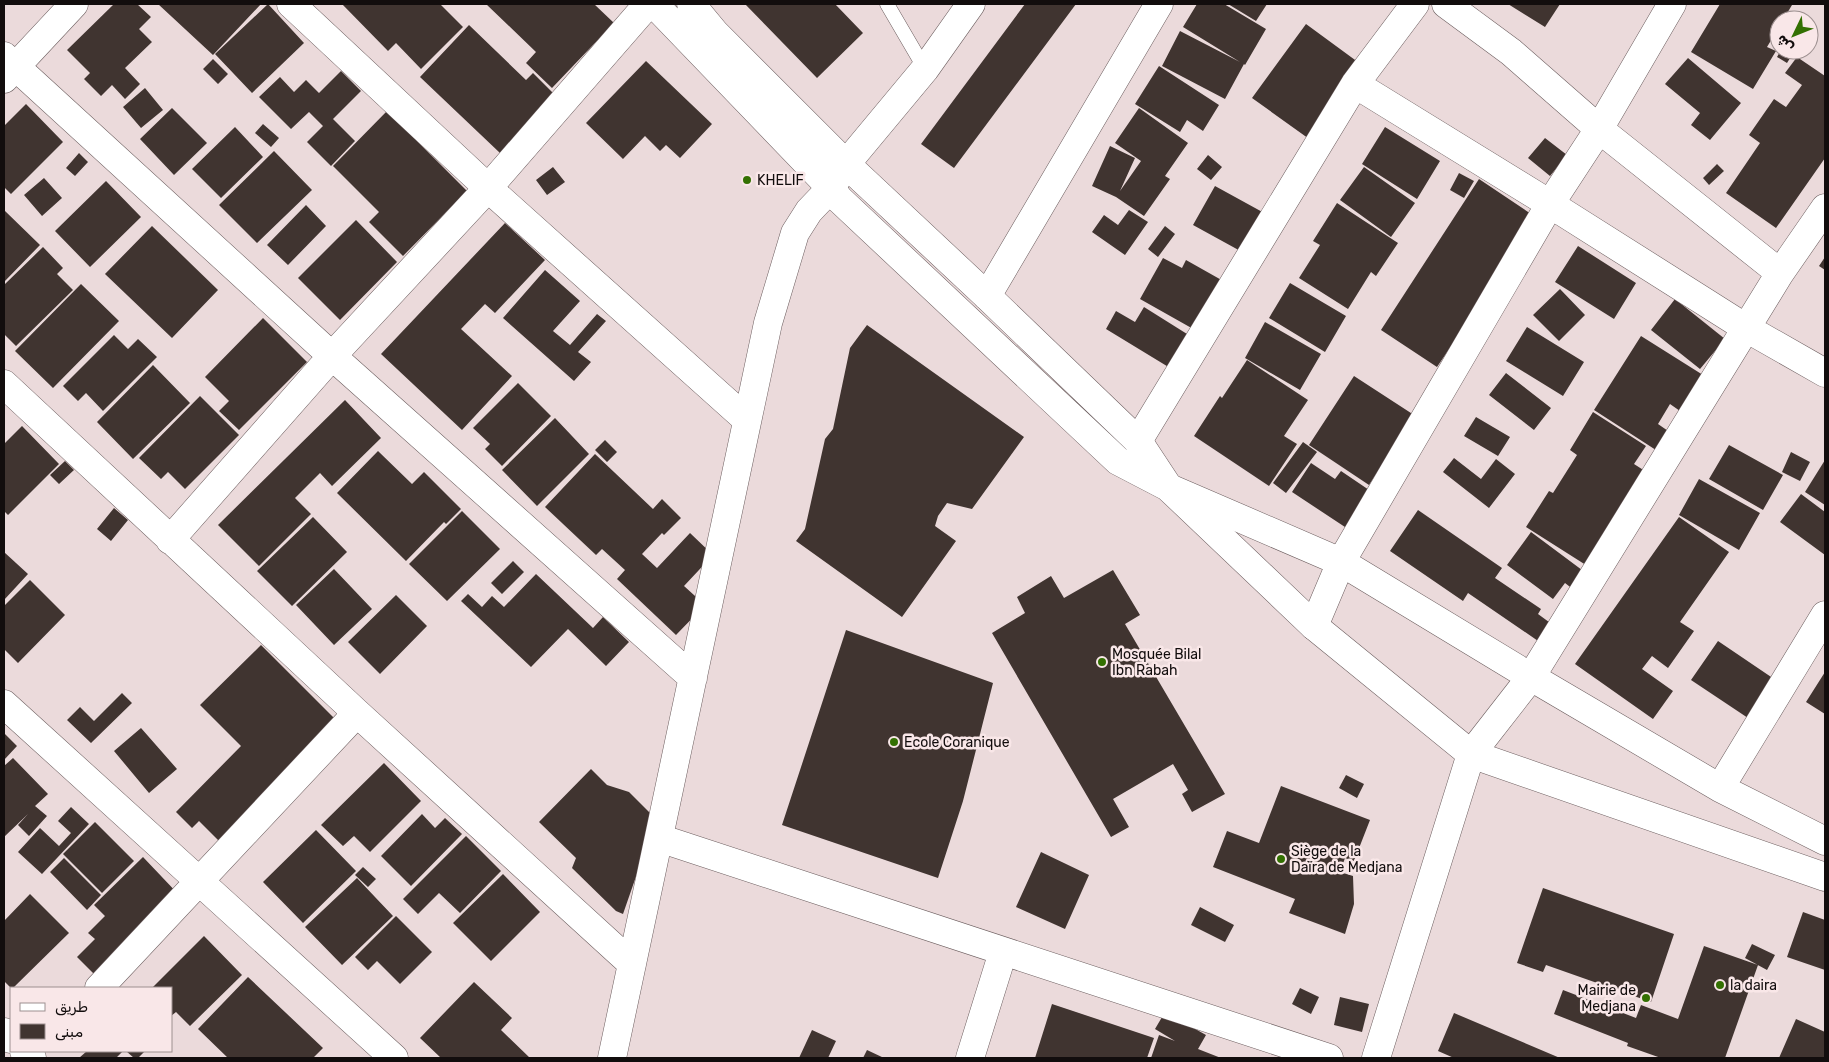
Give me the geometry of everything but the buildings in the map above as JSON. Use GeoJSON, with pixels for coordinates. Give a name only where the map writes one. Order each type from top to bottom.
{"type":"FeatureCollection","features":[{"type":"Feature","properties":{"kind":"street"},"geometry":{"type":"LineString","coordinates":[[74,4],[8,67],[693,678]]}},
{"type":"Feature","properties":{"kind":"street"},"geometry":{"type":"LineString","coordinates":[[291,4],[488,188],[747,420]]}},
{"type":"Feature","properties":{"kind":"street"},"geometry":{"type":"LineString","coordinates":[[170,540],[332,356],[488,188],[648,4]]}},
{"type":"Feature","properties":{"kind":"street"},"geometry":{"type":"LineString","coordinates":[[654,4],[831,188],[838,199],[1118,461],[1170,488],[1341,562],[1720,788],[1825,841]]}},
{"type":"Feature","properties":{"kind":"street"},"geometry":{"type":"LineString","coordinates":[[691,4],[715,33],[846,164],[1138,441],[1170,488],[1314,626],[1470,754],[1825,877]]}},
{"type":"Feature","properties":{"kind":"street"},"geometry":{"type":"LineString","coordinates":[[612,1058],[768,323],[795,233],[810,211],[831,188],[846,164],[925,69],[971,4]]}},
{"type":"Feature","properties":{"kind":"street"},"geometry":{"type":"LineString","coordinates":[[987,296],[1158,4]]}},
{"type":"Feature","properties":{"kind":"street"},"geometry":{"type":"LineString","coordinates":[[1138,441],[1356,84],[1415,4]]}},
{"type":"Feature","properties":{"kind":"street"},"geometry":{"type":"LineString","coordinates":[[1446,4],[1511,52],[1599,129],[1780,273]]}},
{"type":"Feature","properties":{"kind":"street"},"geometry":{"type":"LineString","coordinates":[[1314,626],[1341,562],[1550,204],[1599,129],[1672,4]]}},
{"type":"Feature","properties":{"kind":"street"},"geometry":{"type":"LineString","coordinates":[[1356,84],[1746,328],[1825,373]]}},
{"type":"Feature","properties":{"kind":"street"},"geometry":{"type":"LineString","coordinates":[[1376,1058],[1470,754],[1531,677],[1780,273],[1825,208]]}},
{"type":"Feature","properties":{"kind":"street"},"geometry":{"type":"LineString","coordinates":[[4,384],[357,713],[632,964]]}},
{"type":"Feature","properties":{"kind":"street"},"geometry":{"type":"LineString","coordinates":[[1720,788],[1825,616]]}},
{"type":"Feature","properties":{"kind":"street"},"geometry":{"type":"LineString","coordinates":[[4,704],[394,1058]]}},
{"type":"Feature","properties":{"kind":"street"},"geometry":{"type":"LineString","coordinates":[[100,987],[357,713]]}},
{"type":"Feature","properties":{"kind":"street"},"geometry":{"type":"LineString","coordinates":[[659,838],[1329,1058]]}},
{"type":"Feature","properties":{"kind":"street"},"geometry":{"type":"LineString","coordinates":[[970,1058],[1003,952]]}},
{"type":"Feature","properties":{"kind":"lane"},"geometry":{"type":"LineString","coordinates":[[887,4],[925,69]]}},
{"type":"Feature","properties":{"kind":"place","name":"KHELIF"},"geometry":{"type":"Point","coordinates":[747,180]}},
{"type":"Feature","properties":{"kind":"place","name":"Mosquée Bilal Ibn Rabah"},"geometry":{"type":"Point","coordinates":[1102,662]}},
{"type":"Feature","properties":{"kind":"place","name":"Ecole Coranique"},"geometry":{"type":"Point","coordinates":[894,742]}},
{"type":"Feature","properties":{"kind":"place","name":"Siège de la Daïra de Medjana"},"geometry":{"type":"Point","coordinates":[1281,859]}},
{"type":"Feature","properties":{"kind":"place","name":"la daira"},"geometry":{"type":"Point","coordinates":[1720,985]}},
{"type":"Feature","properties":{"kind":"place","name":"Mairie de Medjana"},"geometry":{"type":"Point","coordinates":[1646,998]}}]}
